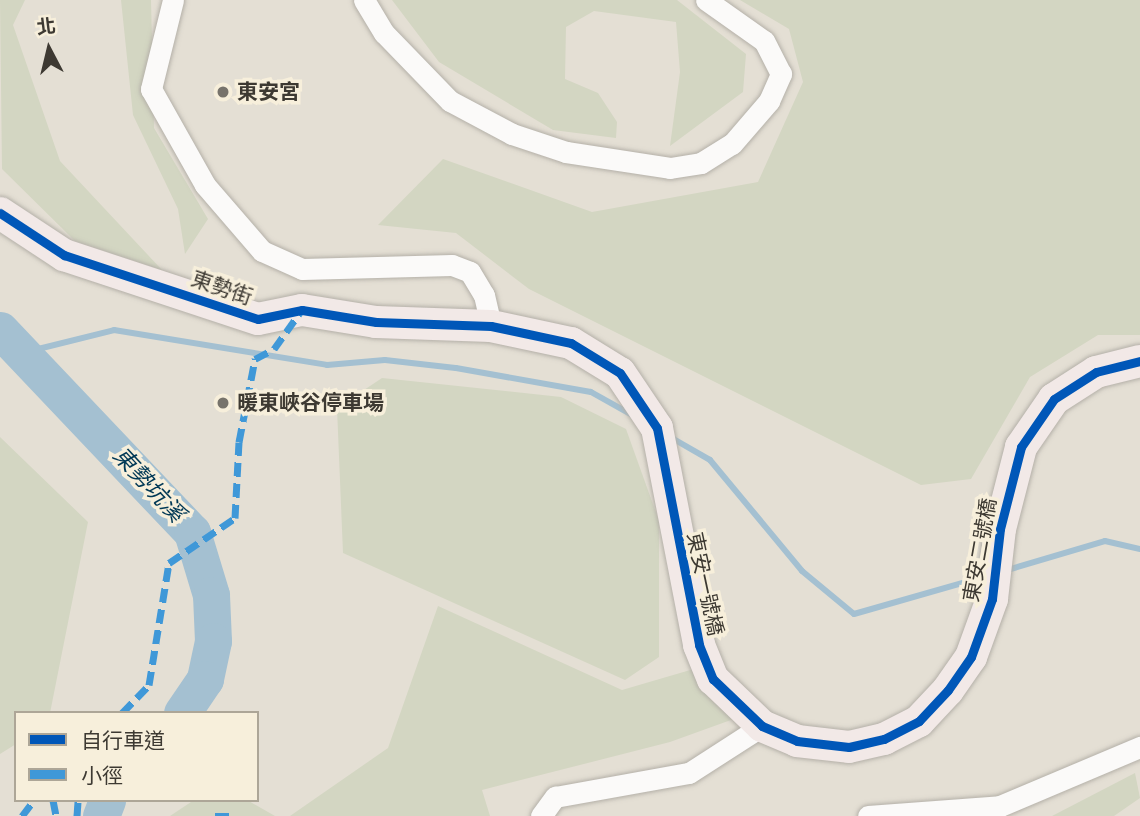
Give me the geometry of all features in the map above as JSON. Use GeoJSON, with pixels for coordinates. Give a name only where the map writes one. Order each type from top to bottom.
{"type":"FeatureCollection","features":[{"type":"Feature","properties":{"kind":"main road","name":"東勢街"},"geometry":{"type":"LineString","coordinates":[[0,213],[64,256],[258,319],[302,310],[376,322],[491,326],[571,343],[620,373],[657,428]]}},
{"type":"Feature","properties":{"kind":"main road","name":"東安二號橋"},"geometry":{"type":"LineString","coordinates":[[762,726],[797,741],[849,747],[884,739],[919,721],[971,657],[992,599],[1000,529],[1020,447],[1054,399],[1096,372],[1140,360]]}},
{"type":"Feature","properties":{"kind":"main road","name":"東安一號橋"},"geometry":{"type":"LineString","coordinates":[[657,428],[699,645],[713,679],[762,726]]}},
{"type":"Feature","properties":{"kind":"street"},"geometry":{"type":"LineString","coordinates":[[173,0],[151,89],[205,185],[261,251],[302,269],[452,265],[470,272],[484,295],[491,326]]}},
{"type":"Feature","properties":{"kind":"street"},"geometry":{"type":"LineString","coordinates":[[364,0],[405,56],[470,112],[566,152],[670,168],[701,163],[732,144],[769,102],[781,74],[764,41],[706,0]]}},
{"type":"Feature","properties":{"kind":"street"},"geometry":{"type":"LineString","coordinates":[[541,816],[555,796],[689,773],[762,726]]}},
{"type":"Feature","properties":{"kind":"street"},"geometry":{"type":"LineString","coordinates":[[868,816],[1000,806],[1140,747]]}},
{"type":"Feature","properties":{"kind":"green space"},"geometry":{"type":"Polygon","coordinates":[[[0,0],[25,0],[13,25],[60,161],[162,270],[75,241],[2,169],[0,0]]]}},
{"type":"Feature","properties":{"kind":"green space"},"geometry":{"type":"Polygon","coordinates":[[[121,0],[151,0],[154,128],[208,219],[185,254],[178,209],[133,115],[121,0]]]}},
{"type":"Feature","properties":{"kind":"green space"},"geometry":{"type":"Polygon","coordinates":[[[392,0],[677,0],[746,54],[743,92],[670,146],[680,72],[676,22],[594,11],[566,27],[565,79],[598,93],[617,122],[616,138],[553,130],[439,62],[392,0]]]}},
{"type":"Feature","properties":{"kind":"green space"},"geometry":{"type":"Polygon","coordinates":[[[740,0],[1140,0],[1140,335],[1098,335],[1030,377],[971,479],[921,485],[529,289],[456,233],[378,225],[443,159],[592,212],[758,182],[803,82],[789,29],[740,0]]]}},
{"type":"Feature","properties":{"kind":"green space"},"geometry":{"type":"Polygon","coordinates":[[[382,378],[561,397],[626,429],[659,521],[659,657],[625,680],[343,553],[337,408],[382,378]]]}},
{"type":"Feature","properties":{"kind":"green space"},"geometry":{"type":"Polygon","coordinates":[[[0,437],[88,522],[50,711],[14,711],[14,745],[0,754],[0,437]]]}},
{"type":"Feature","properties":{"kind":"green space"},"geometry":{"type":"Polygon","coordinates":[[[438,606],[622,690],[721,661],[742,716],[670,742],[482,790],[490,816],[290,816],[388,748],[438,606]]]}},
{"type":"Feature","properties":{"kind":"green space"},"geometry":{"type":"Polygon","coordinates":[[[1135,773],[1140,798],[1114,816],[1052,816],[1135,773]]]}},
{"type":"Feature","properties":{"kind":"green space"},"geometry":{"type":"Polygon","coordinates":[[[191,802],[250,802],[275,816],[170,816],[191,802]]]}},
{"type":"Feature","properties":{"kind":"waterway","name":"東勢坑溪"},"geometry":{"type":"LineString","coordinates":[[0,330],[192,532],[211,595],[213,641],[205,679],[183,711]]}},
{"type":"Feature","properties":{"kind":"waterway"},"geometry":{"type":"LineString","coordinates":[[18,354],[114,330],[327,365],[385,360],[456,368],[591,392],[634,416]]}},
{"type":"Feature","properties":{"kind":"waterway"},"geometry":{"type":"LineString","coordinates":[[670,437],[710,460],[802,571],[854,614],[983,577]]}},
{"type":"Feature","properties":{"kind":"waterway"},"geometry":{"type":"LineString","coordinates":[[1004,571],[1105,541],[1140,549]]}},
{"type":"Feature","properties":{"kind":"waterway","name":"東勢坑溪"},"geometry":{"type":"LineString","coordinates":[[101,816],[106,802]]}},
{"type":"Feature","properties":{"kind":"marked path"},"geometry":{"type":"LineString","coordinates":[[124,711],[149,685],[169,563],[235,518],[239,442],[255,359],[274,349],[301,311]]}},
{"type":"Feature","properties":{"kind":"marked path"},"geometry":{"type":"LineString","coordinates":[[22,816],[32,802]]}},
{"type":"Feature","properties":{"kind":"marked path"},"geometry":{"type":"LineString","coordinates":[[53,802],[56,816]]}},
{"type":"Feature","properties":{"kind":"marked path"},"geometry":{"type":"LineString","coordinates":[[77,816],[78,802]]}},
{"type":"Feature","properties":{"kind":"marked path"},"geometry":{"type":"LineString","coordinates":[[215,816],[233,816]]}},
{"type":"Feature","properties":{"kind":"cycle path"},"geometry":{"type":"LineString","coordinates":[[0,213],[64,255],[258,319],[302,310],[376,322],[491,326],[571,343],[620,373],[657,428],[699,645],[713,679],[762,726],[797,741],[849,747],[884,739],[919,721],[948,690],[971,657],[992,599],[1000,529],[1021,447],[1054,399],[1096,372],[1140,361]]}},
{"type":"Feature","properties":{"kind":"place","name":"東安宮"},"geometry":{"type":"Point","coordinates":[223,92]}},
{"type":"Feature","properties":{"kind":"place","name":"暖東峽谷停車場"},"geometry":{"type":"Point","coordinates":[223,403]}}]}
